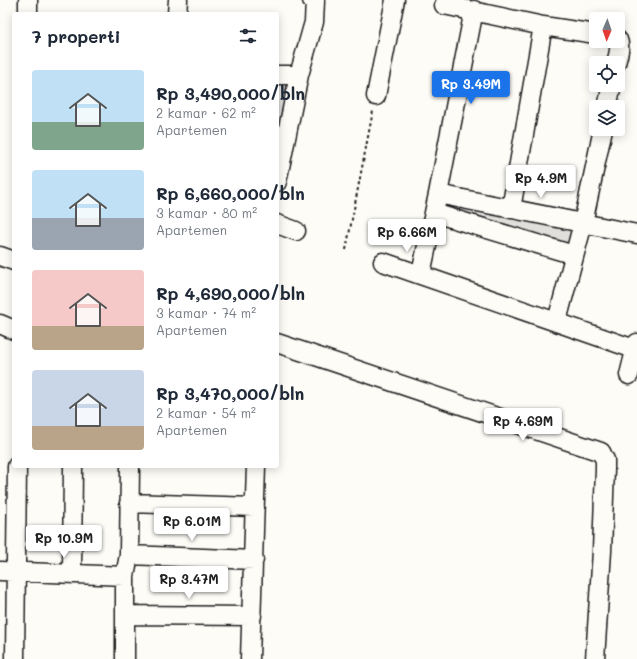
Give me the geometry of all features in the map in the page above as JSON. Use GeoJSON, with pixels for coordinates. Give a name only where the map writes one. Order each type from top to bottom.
{"type":"FeatureCollection","features":[{"type":"Feature","properties":{"kind":"street"},"geometry":{"type":"LineString","coordinates":[[28,0],[28,12]]}},
{"type":"Feature","properties":{"kind":"street"},"geometry":{"type":"LineString","coordinates":[[177,12],[178,0]]}},
{"type":"Feature","properties":{"kind":"street"},"geometry":{"type":"LineString","coordinates":[[279,162],[281,142],[314,22],[314,1],[312,0]]}},
{"type":"Feature","properties":{"kind":"street"},"geometry":{"type":"LineString","coordinates":[[376,96],[395,0]]}},
{"type":"Feature","properties":{"kind":"street"},"geometry":{"type":"LineString","coordinates":[[444,5],[474,10],[543,26],[589,33]]}},
{"type":"Feature","properties":{"kind":"street"},"geometry":{"type":"LineString","coordinates":[[421,274],[474,10]]}},
{"type":"Feature","properties":{"kind":"street"},"geometry":{"type":"LineString","coordinates":[[511,208],[543,26]]}},
{"type":"Feature","properties":{"kind":"street"},"geometry":{"type":"LineString","coordinates":[[279,74],[299,75]]}},
{"type":"Feature","properties":{"kind":"street"},"geometry":{"type":"LineString","coordinates":[[557,322],[583,223],[601,136]]}},
{"type":"Feature","properties":{"kind":"street"},"geometry":{"type":"LineString","coordinates":[[438,194],[637,234]]}},
{"type":"Feature","properties":{"kind":"street"},"geometry":{"type":"LineString","coordinates":[[434,213],[574,255]]}},
{"type":"Feature","properties":{"kind":"street"},"geometry":{"type":"LineString","coordinates":[[279,225],[296,231]]}},
{"type":"Feature","properties":{"kind":"street"},"geometry":{"type":"LineString","coordinates":[[0,246],[12,249]]}},
{"type":"Feature","properties":{"kind":"street"},"geometry":{"type":"LineString","coordinates":[[0,256],[12,260]]}},
{"type":"Feature","properties":{"kind":"street"},"geometry":{"type":"LineString","coordinates":[[383,262],[557,322],[636,347],[629,375]]}},
{"type":"Feature","properties":{"kind":"street"},"geometry":{"type":"LineString","coordinates":[[0,324],[12,329]]}},
{"type":"Feature","properties":{"kind":"street"},"geometry":{"type":"LineString","coordinates":[[279,344],[601,452],[605,460],[605,469],[602,551],[595,659]]}},
{"type":"Feature","properties":{"kind":"street"},"geometry":{"type":"LineString","coordinates":[[15,659],[8,572],[17,468]]}},
{"type":"Feature","properties":{"kind":"street"},"geometry":{"type":"LineString","coordinates":[[72,574],[73,468]]}},
{"type":"Feature","properties":{"kind":"street"},"geometry":{"type":"LineString","coordinates":[[125,659],[126,576],[129,555],[130,468]]}},
{"type":"Feature","properties":{"kind":"street"},"geometry":{"type":"LineString","coordinates":[[250,659],[256,468]]}},
{"type":"Feature","properties":{"kind":"street"},"geometry":{"type":"LineString","coordinates":[[129,503],[255,506]]}},
{"type":"Feature","properties":{"kind":"street"},"geometry":{"type":"LineString","coordinates":[[129,555],[254,560]]}},
{"type":"Feature","properties":{"kind":"street"},"geometry":{"type":"LineString","coordinates":[[8,572],[126,576]]}},
{"type":"Feature","properties":{"kind":"street"},"geometry":{"type":"LineString","coordinates":[[126,615],[252,616]]}},
{"type":"Feature","properties":{"kind":"path"},"geometry":{"type":"LineString","coordinates":[[346,250],[376,96]]}},
{"type":"Feature","properties":{"kind":"shaded area"},"geometry":{"type":"Polygon","coordinates":[[[279,78],[294,78],[281,137],[279,136],[279,78]]]}},
{"type":"Feature","properties":{"kind":"shaded area"},"geometry":{"type":"Polygon","coordinates":[[[444,200],[577,227],[572,249],[442,209],[444,200]]]}}]}
